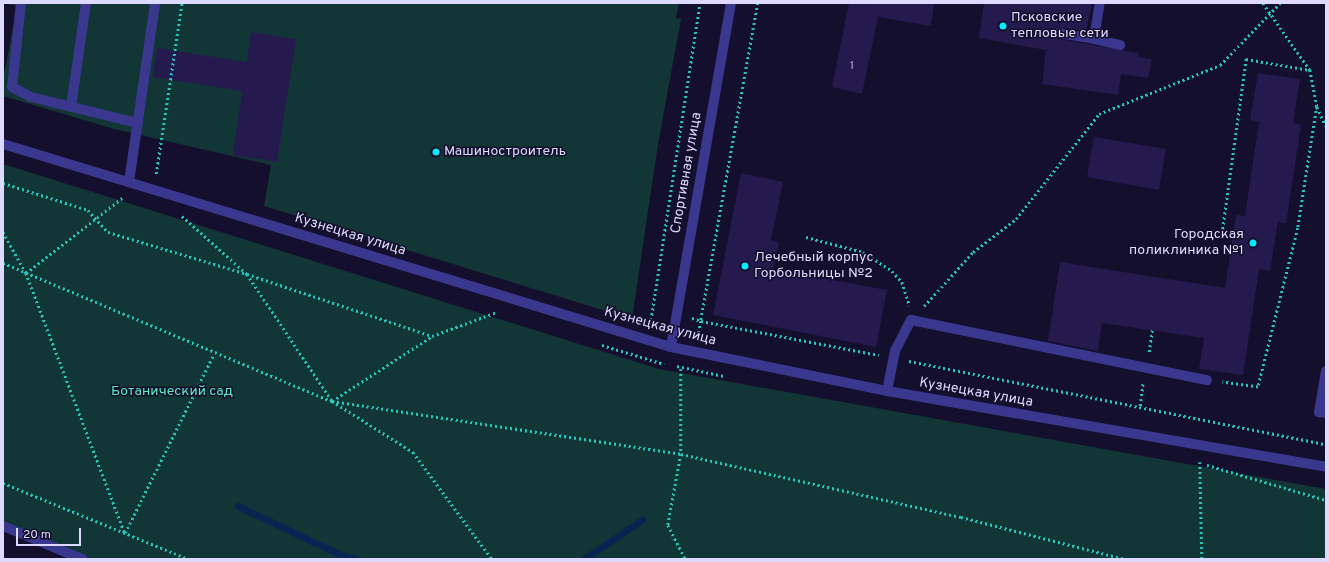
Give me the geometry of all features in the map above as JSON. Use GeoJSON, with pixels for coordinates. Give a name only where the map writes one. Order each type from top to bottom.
{"type":"FeatureCollection","features":[{"type":"Feature","properties":{"kind":"street"},"geometry":{"type":"LineString","coordinates":[[21,3],[12,87],[31,97],[138,123]]}},
{"type":"Feature","properties":{"kind":"street"},"geometry":{"type":"LineString","coordinates":[[71,107],[86,3]]}},
{"type":"Feature","properties":{"kind":"street"},"geometry":{"type":"LineString","coordinates":[[129,182],[155,3]]}},
{"type":"Feature","properties":{"kind":"street","name":"Спортивная улица"},"geometry":{"type":"LineString","coordinates":[[671,347],[678,314],[731,3]]}},
{"type":"Feature","properties":{"kind":"street"},"geometry":{"type":"LineString","coordinates":[[1094,39],[1100,3]]}},
{"type":"Feature","properties":{"kind":"street"},"geometry":{"type":"LineString","coordinates":[[1058,33],[1120,45]]}},
{"type":"Feature","properties":{"kind":"street","name":"Кузнецкая улица"},"geometry":{"type":"LineString","coordinates":[[3,144],[671,347],[887,391],[1326,467]]}},
{"type":"Feature","properties":{"kind":"street"},"geometry":{"type":"LineString","coordinates":[[887,391],[895,351],[911,320],[1207,380]]}},
{"type":"Feature","properties":{"kind":"street"},"geometry":{"type":"LineString","coordinates":[[1326,371],[1319,412],[1326,413]]}},
{"type":"Feature","properties":{"kind":"street"},"geometry":{"type":"LineString","coordinates":[[3,526],[82,559]]}},
{"type":"Feature","properties":{"kind":"path"},"geometry":{"type":"LineString","coordinates":[[153,190],[182,3]]}},
{"type":"Feature","properties":{"kind":"path"},"geometry":{"type":"LineString","coordinates":[[700,3],[649,327],[678,314],[701,321]]}},
{"type":"Feature","properties":{"kind":"path"},"geometry":{"type":"LineString","coordinates":[[1263,3],[1310,70],[1317,106],[1326,126]]}},
{"type":"Feature","properties":{"kind":"path"},"geometry":{"type":"LineString","coordinates":[[911,320],[973,252],[1016,219],[1099,114],[1220,65],[1271,15],[1280,3]]}},
{"type":"Feature","properties":{"kind":"path"},"geometry":{"type":"LineString","coordinates":[[1222,239],[1246,59],[1310,70]]}},
{"type":"Feature","properties":{"kind":"path"},"geometry":{"type":"LineString","coordinates":[[1207,380],[1258,388],[1298,228],[1317,106]]}},
{"type":"Feature","properties":{"kind":"path"},"geometry":{"type":"LineString","coordinates":[[3,183],[88,210],[108,232],[247,274],[432,336]]}},
{"type":"Feature","properties":{"kind":"path"},"geometry":{"type":"LineString","coordinates":[[26,273],[127,194]]}},
{"type":"Feature","properties":{"kind":"path"},"geometry":{"type":"LineString","coordinates":[[176,211],[247,274],[332,401],[681,454],[961,517],[1124,559]]}},
{"type":"Feature","properties":{"kind":"path"},"geometry":{"type":"LineString","coordinates":[[3,232],[26,273],[125,533]]}},
{"type":"Feature","properties":{"kind":"path"},"geometry":{"type":"LineString","coordinates":[[806,237],[863,252],[892,271],[909,297],[911,320]]}},
{"type":"Feature","properties":{"kind":"path"},"geometry":{"type":"LineString","coordinates":[[3,263],[214,354],[332,401],[413,452],[492,559]]}},
{"type":"Feature","properties":{"kind":"path"},"geometry":{"type":"LineString","coordinates":[[332,401],[432,336],[498,312]]}},
{"type":"Feature","properties":{"kind":"path"},"geometry":{"type":"LineString","coordinates":[[125,533],[214,354]]}},
{"type":"Feature","properties":{"kind":"path"},"geometry":{"type":"LineString","coordinates":[[681,368],[681,454],[668,525],[686,559]]}},
{"type":"Feature","properties":{"kind":"path"},"geometry":{"type":"LineString","coordinates":[[1200,462],[1202,559]]}},
{"type":"Feature","properties":{"kind":"path"},"geometry":{"type":"LineString","coordinates":[[3,483],[188,559]]}},
{"type":"Feature","properties":{"kind":"green space","name":"Машиностроитель"},"geometry":{"type":"Polygon","coordinates":[[[4,3],[679,3],[676,18],[681,19],[658,144],[632,319],[264,206],[271,165],[114,129],[3,96],[3,80],[17,6],[4,3]]]}},
{"type":"Feature","properties":{"kind":"green space","name":"Ботанический сад"},"geometry":{"type":"Polygon","coordinates":[[[3,164],[659,369],[1326,489],[1326,559],[86,559],[3,526],[3,164]]]}},
{"type":"Feature","properties":{"kind":"building"},"geometry":{"type":"Polygon","coordinates":[[[849,3],[934,3],[931,26],[878,17],[862,94],[832,87],[849,3]]]}},
{"type":"Feature","properties":{"kind":"building"},"geometry":{"type":"Polygon","coordinates":[[[984,3],[1092,3],[1086,31],[1056,27],[1052,32],[1054,38],[1139,53],[1138,57],[1152,59],[1148,78],[1121,74],[1118,95],[1042,84],[1046,50],[979,38],[984,3]]]}},
{"type":"Feature","properties":{"kind":"building"},"geometry":{"type":"Polygon","coordinates":[[[251,32],[296,39],[277,162],[233,155],[242,91],[153,77],[157,48],[247,62],[251,32]]]}},
{"type":"Feature","properties":{"kind":"building","name":"Городская поликлиника №1"},"geometry":{"type":"Polygon","coordinates":[[[1258,73],[1300,79],[1293,123],[1301,125],[1286,224],[1278,222],[1270,271],[1259,269],[1243,375],[1199,369],[1204,338],[1102,323],[1098,351],[1048,341],[1060,262],[1225,288],[1236,215],[1245,216],[1259,122],[1250,120],[1258,73]]]}},
{"type":"Feature","properties":{"kind":"building"},"geometry":{"type":"Polygon","coordinates":[[[1094,137],[1166,149],[1159,190],[1087,177],[1094,137]]]}},
{"type":"Feature","properties":{"kind":"building","name":"Лечебный корпус Горбольницы №2"},"geometry":{"type":"Polygon","coordinates":[[[741,173],[783,182],[771,240],[779,242],[773,269],[887,290],[876,347],[713,315],[741,173]]]}},
{"type":"Feature","properties":{"kind":"waterway"},"geometry":{"type":"LineString","coordinates":[[238,506],[343,556],[357,559]]}},
{"type":"Feature","properties":{"kind":"waterway"},"geometry":{"type":"LineString","coordinates":[[584,559],[643,519]]}},
{"type":"Feature","properties":{"kind":"place","name":"Псковские тепловые сети"},"geometry":{"type":"Point","coordinates":[1003,26]}},
{"type":"Feature","properties":{"kind":"place","name":"Машиностроитель"},"geometry":{"type":"Point","coordinates":[436,152]}},
{"type":"Feature","properties":{"kind":"place","name":"Городская поликлиника №1"},"geometry":{"type":"Point","coordinates":[1253,243]}},
{"type":"Feature","properties":{"kind":"place","name":"Лечебный корпус Горбольницы №2"},"geometry":{"type":"Point","coordinates":[745,266]}}]}
